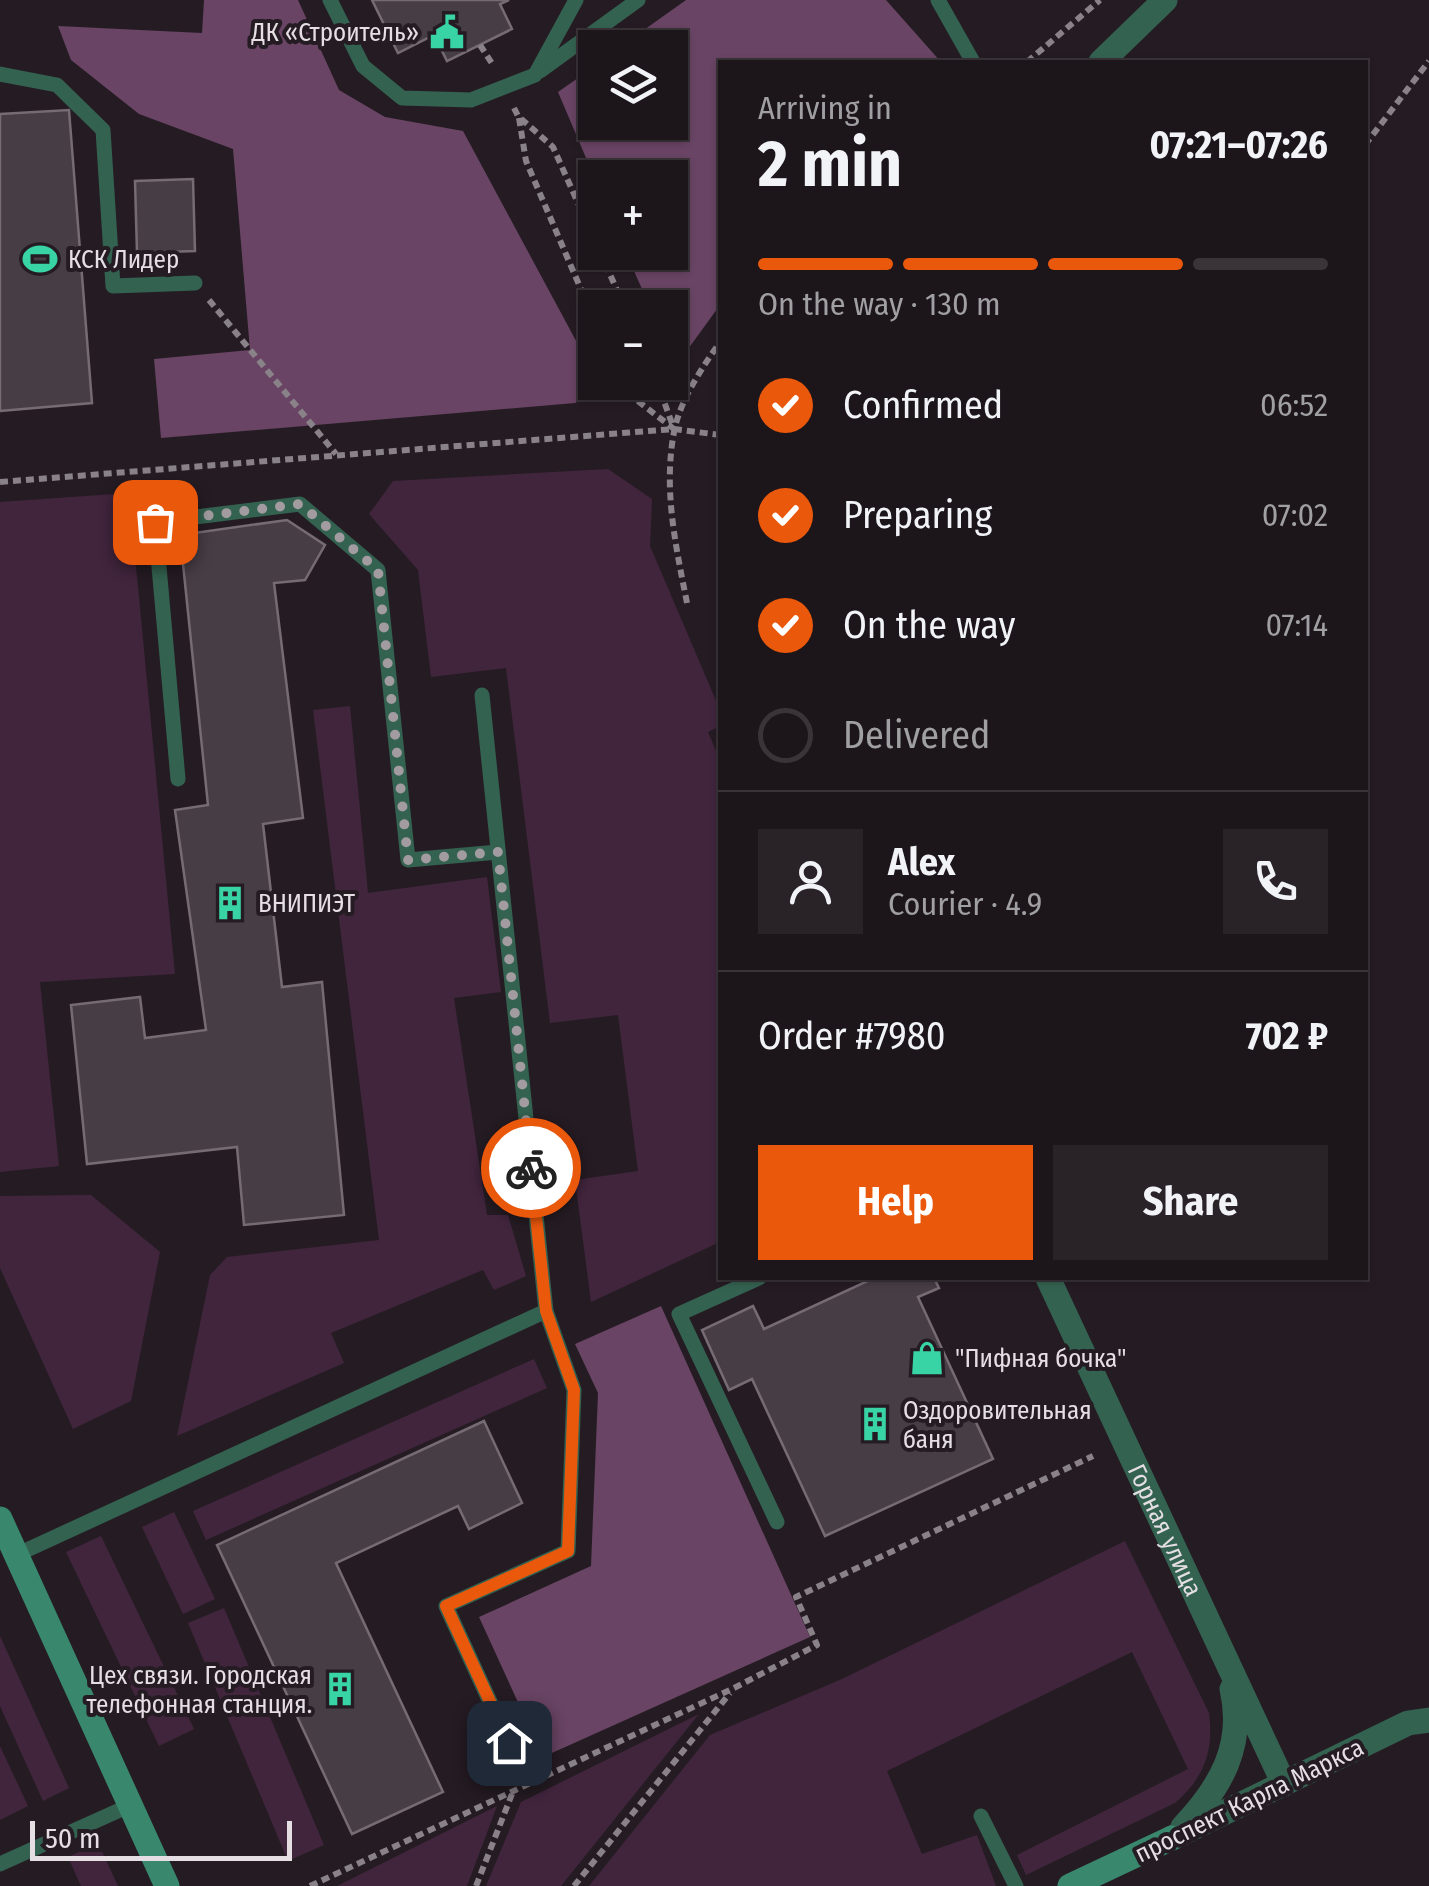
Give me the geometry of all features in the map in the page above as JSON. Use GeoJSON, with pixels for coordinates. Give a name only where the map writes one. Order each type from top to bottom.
{"type":"FeatureCollection","features":[{"type":"Feature","properties":{"kind":"street"},"geometry":{"type":"LineString","coordinates":[[1107,60],[1165,0]]}},
{"type":"Feature","properties":{"kind":"street","name":"Горная улица"},"geometry":{"type":"LineString","coordinates":[[1049,1280],[1284,1784]]}},
{"type":"Feature","properties":{"kind":"street"},"geometry":{"type":"LineString","coordinates":[[0,1519],[167,1886]]}},
{"type":"Feature","properties":{"kind":"street"},"geometry":{"type":"LineString","coordinates":[[1172,1838],[1206,1803],[1225,1774],[1236,1740],[1236,1706],[1227,1664]]}},
{"type":"Feature","properties":{"kind":"street","name":"проспект Карла Маркса"},"geometry":{"type":"LineString","coordinates":[[1070,1886],[1408,1723],[1429,1720]]}},
{"type":"Feature","properties":{"kind":"lane"},"geometry":{"type":"LineString","coordinates":[[330,0],[362,66],[402,98],[471,100],[535,75],[638,0]]}},
{"type":"Feature","properties":{"kind":"lane"},"geometry":{"type":"LineString","coordinates":[[535,75],[576,0]]}},
{"type":"Feature","properties":{"kind":"lane"},"geometry":{"type":"LineString","coordinates":[[938,0],[971,60]]}},
{"type":"Feature","properties":{"kind":"lane"},"geometry":{"type":"LineString","coordinates":[[0,74],[57,85],[103,130],[113,286],[196,283]]}},
{"type":"Feature","properties":{"kind":"lane"},"geometry":{"type":"LineString","coordinates":[[178,779],[155,522],[300,504],[378,570],[408,860],[498,852]]}},
{"type":"Feature","properties":{"kind":"lane"},"geometry":{"type":"LineString","coordinates":[[482,695],[546,1311],[574,1390],[568,1551],[446,1606],[509,1743]]}},
{"type":"Feature","properties":{"kind":"lane"},"geometry":{"type":"LineString","coordinates":[[755,1280],[679,1314],[776,1522]]}},
{"type":"Feature","properties":{"kind":"lane"},"geometry":{"type":"LineString","coordinates":[[16,1556],[546,1311]]}},
{"type":"Feature","properties":{"kind":"lane"},"geometry":{"type":"LineString","coordinates":[[0,1864],[130,1804]]}},
{"type":"Feature","properties":{"kind":"lane"},"geometry":{"type":"LineString","coordinates":[[981,1816],[1016,1886]]}},
{"type":"Feature","properties":{"kind":"path"},"geometry":{"type":"LineString","coordinates":[[1029,60],[1100,0]]}},
{"type":"Feature","properties":{"kind":"path"},"geometry":{"type":"LineString","coordinates":[[480,45],[490,61]]}},
{"type":"Feature","properties":{"kind":"path"},"geometry":{"type":"LineString","coordinates":[[1368,141],[1429,61]]}},
{"type":"Feature","properties":{"kind":"path"},"geometry":{"type":"LineString","coordinates":[[518,116],[526,161],[581,290]]}},
{"type":"Feature","properties":{"kind":"path"},"geometry":{"type":"LineString","coordinates":[[554,147],[578,202]]}},
{"type":"Feature","properties":{"kind":"path"},"geometry":{"type":"LineString","coordinates":[[196,283],[336,454]]}},
{"type":"Feature","properties":{"kind":"path"},"geometry":{"type":"LineString","coordinates":[[687,603],[672,526],[670,474],[674,429],[698,374],[718,345]]}},
{"type":"Feature","properties":{"kind":"path"},"geometry":{"type":"LineString","coordinates":[[637,400],[674,429]]}},
{"type":"Feature","properties":{"kind":"path"},"geometry":{"type":"LineString","coordinates":[[664,400],[674,429]]}},
{"type":"Feature","properties":{"kind":"path"},"geometry":{"type":"LineString","coordinates":[[0,482],[674,429],[718,435]]}},
{"type":"Feature","properties":{"kind":"path"},"geometry":{"type":"LineString","coordinates":[[310,1886],[734,1688],[817,1645],[796,1597],[1094,1456]]}},
{"type":"Feature","properties":{"kind":"path"},"geometry":{"type":"LineString","coordinates":[[574,1886],[734,1688]]}},
{"type":"Feature","properties":{"kind":"path"},"geometry":{"type":"LineString","coordinates":[[476,1886],[512,1793]]}},
{"type":"Feature","properties":{"kind":"shaded area"},"geometry":{"type":"Polygon","coordinates":[[[204,0],[298,0],[339,90],[385,117],[463,131],[578,344],[581,400],[161,438],[154,359],[250,350],[233,149],[139,114],[71,60],[58,26],[202,33],[204,0]]]}},
{"type":"Feature","properties":{"kind":"shaded area"},"geometry":{"type":"Polygon","coordinates":[[[686,0],[886,0],[939,60],[718,60],[718,308],[688,349],[688,290],[642,290],[634,270],[688,270],[688,160],[587,160],[578,140],[688,140],[688,30],[644,30],[686,0]]]}},
{"type":"Feature","properties":{"kind":"shaded area"},"geometry":{"type":"Polygon","coordinates":[[[578,78],[578,139],[558,92],[578,78]]]}},
{"type":"Feature","properties":{"kind":"shaded area"},"geometry":{"type":"Polygon","coordinates":[[[608,469],[652,499],[650,546],[718,705],[718,727],[708,732],[718,755],[718,1243],[591,1302],[575,1180],[638,1171],[618,1015],[550,1023],[506,668],[431,677],[418,570],[369,514],[393,481],[608,469]]]}},
{"type":"Feature","properties":{"kind":"shaded area"},"geometry":{"type":"Polygon","coordinates":[[[129,493],[175,974],[40,982],[59,1166],[0,1172],[0,502],[129,493]]]}},
{"type":"Feature","properties":{"kind":"shaded area"},"geometry":{"type":"Polygon","coordinates":[[[350,706],[368,893],[487,877],[501,992],[454,998],[487,1215],[508,1215],[526,1276],[494,1290],[483,1270],[331,1333],[344,1363],[177,1436],[210,1275],[227,1257],[379,1240],[313,710],[350,706]]]}},
{"type":"Feature","properties":{"kind":"shaded area"},"geometry":{"type":"Polygon","coordinates":[[[91,1195],[160,1252],[131,1401],[73,1429],[0,1268],[0,1196],[91,1195]]]}},
{"type":"Feature","properties":{"kind":"shaded area"},"geometry":{"type":"Polygon","coordinates":[[[661,1306],[810,1637],[543,1757],[479,1617],[591,1566],[598,1393],[575,1344],[661,1306]]]}},
{"type":"Feature","properties":{"kind":"shaded area"},"geometry":{"type":"Polygon","coordinates":[[[534,1359],[547,1388],[206,1540],[193,1511],[534,1359]]]}},
{"type":"Feature","properties":{"kind":"shaded area"},"geometry":{"type":"Polygon","coordinates":[[[174,1512],[215,1599],[183,1614],[142,1527],[174,1512]]]}},
{"type":"Feature","properties":{"kind":"shaded area"},"geometry":{"type":"Polygon","coordinates":[[[101,1536],[194,1729],[159,1746],[66,1552],[101,1536]]]}},
{"type":"Feature","properties":{"kind":"shaded area"},"geometry":{"type":"Polygon","coordinates":[[[1125,1541],[1209,1713],[1210,1740],[1205,1763],[1175,1803],[1026,1875],[1017,1855],[1188,1769],[1132,1652],[887,1771],[922,1854],[977,1835],[996,1886],[589,1886],[710,1735],[842,1679],[1125,1541]]]}},
{"type":"Feature","properties":{"kind":"shaded area"},"geometry":{"type":"Polygon","coordinates":[[[224,1608],[324,1845],[288,1861],[188,1623],[224,1608]]]}},
{"type":"Feature","properties":{"kind":"shaded area"},"geometry":{"type":"Polygon","coordinates":[[[0,1636],[69,1788],[43,1801],[0,1706],[0,1636]]]}},
{"type":"Feature","properties":{"kind":"shaded area"},"geometry":{"type":"Polygon","coordinates":[[[699,1714],[561,1886],[486,1886],[521,1802],[699,1714]]]}},
{"type":"Feature","properties":{"kind":"shaded area"},"geometry":{"type":"Polygon","coordinates":[[[0,1746],[28,1806],[0,1820],[0,1746]]]}},
{"type":"Feature","properties":{"kind":"shaded area"},"geometry":{"type":"Polygon","coordinates":[[[497,1806],[467,1886],[337,1886],[497,1806]]]}},
{"type":"Feature","properties":{"kind":"shaded area"},"geometry":{"type":"Polygon","coordinates":[[[98,1843],[118,1886],[81,1886],[68,1857],[98,1843]]]}},
{"type":"Feature","properties":{"kind":"building","name":"ДК «Строитель»"},"geometry":{"type":"Polygon","coordinates":[[[372,0],[509,0],[500,4],[512,29],[447,61],[434,35],[398,53],[372,0]]]}},
{"type":"Feature","properties":{"kind":"building","name":"КСК Лидер"},"geometry":{"type":"Polygon","coordinates":[[[69,110],[92,403],[0,411],[0,114],[69,110]]]}},
{"type":"Feature","properties":{"kind":"building"},"geometry":{"type":"Polygon","coordinates":[[[193,179],[195,251],[137,253],[135,181],[193,179]]]}},
{"type":"Feature","properties":{"kind":"building","name":"ВНИПИЭТ"},"geometry":{"type":"Polygon","coordinates":[[[287,520],[325,545],[305,580],[274,583],[303,818],[263,824],[282,987],[322,982],[344,1215],[244,1225],[237,1147],[87,1164],[71,1005],[140,997],[145,1038],[206,1030],[175,810],[208,805],[180,535],[287,520]]]}},
{"type":"Feature","properties":{"kind":"building","name":"Оздоровительная баня"},"geometry":{"type":"Polygon","coordinates":[[[870,1280],[935,1280],[939,1288],[918,1297],[993,1459],[825,1536],[752,1379],[729,1390],[702,1330],[753,1306],[764,1329],[870,1280]]]}},
{"type":"Feature","properties":{"kind":"building","name":"Цех связи. Городская телефонная станция."},"geometry":{"type":"Polygon","coordinates":[[[484,1421],[522,1503],[469,1529],[458,1506],[336,1563],[443,1792],[352,1834],[217,1545],[484,1421]]]}},
{"type":"Feature","properties":{"kind":"way so far"},"geometry":{"type":"LineString","coordinates":[[155,522],[300,504],[378,570],[408,860],[498,852],[531,1168]]}},
{"type":"Feature","properties":{"kind":"place","name":"ДК «Строитель»"},"geometry":{"type":"Point","coordinates":[447,32]}},
{"type":"Feature","properties":{"kind":"place","name":"КСК Лидер"},"geometry":{"type":"Point","coordinates":[40,259]}},
{"type":"Feature","properties":{"kind":"place","name":"ВНИПИЭТ"},"geometry":{"type":"Point","coordinates":[230,903]}},
{"type":"Feature","properties":{"kind":"place","name":"\"Пифная бочка\""},"geometry":{"type":"Point","coordinates":[927,1358]}},
{"type":"Feature","properties":{"kind":"place","name":"Оздоровительная баня"},"geometry":{"type":"Point","coordinates":[875,1424]}},
{"type":"Feature","properties":{"kind":"place","name":"Цех связи. Городская телефонная станция."},"geometry":{"type":"Point","coordinates":[340,1689]}},
{"type":"Feature","properties":{"kind":"route"},"geometry":{"type":"LineString","coordinates":[[509,1743],[446,1606],[568,1551],[574,1390],[546,1311],[531,1168]]}}]}
